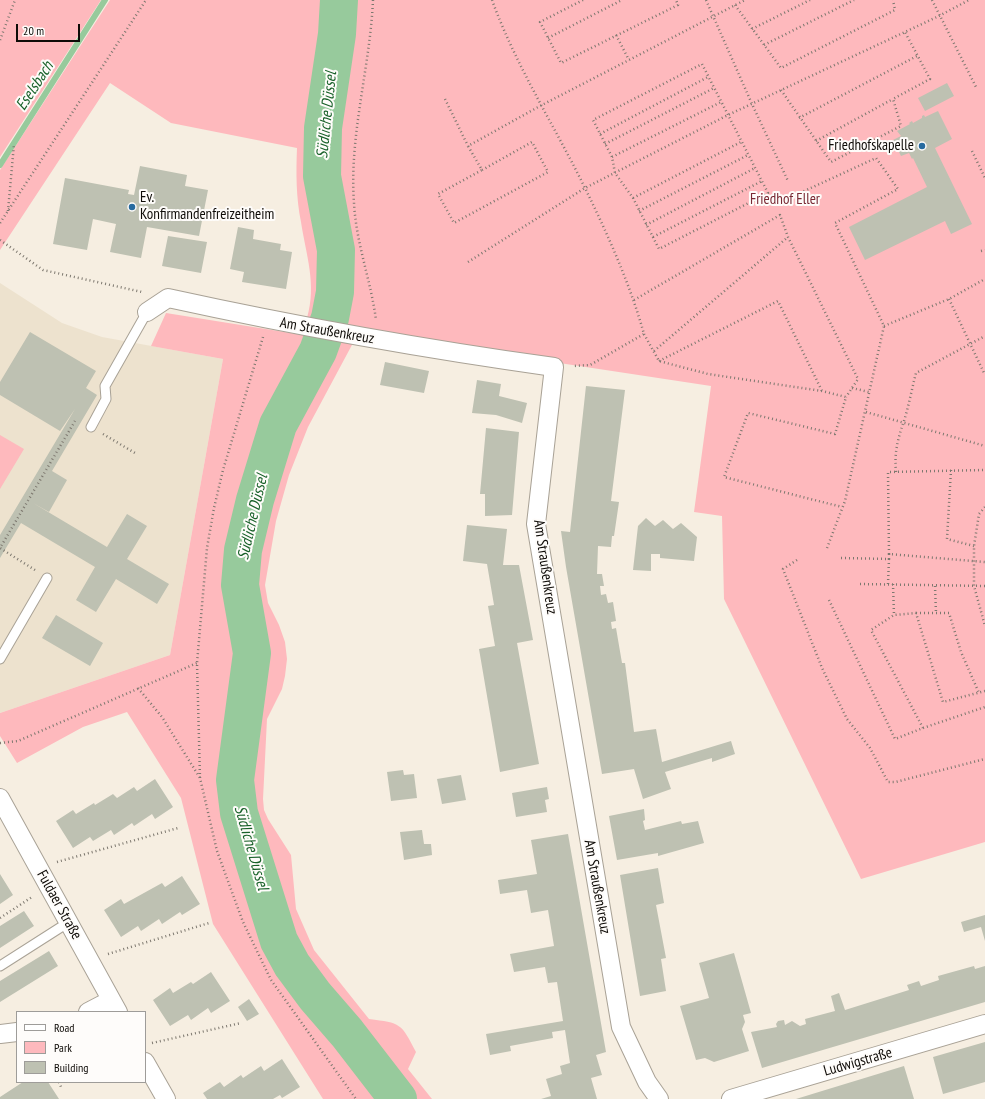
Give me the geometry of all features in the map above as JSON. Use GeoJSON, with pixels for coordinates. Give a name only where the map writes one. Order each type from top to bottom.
{"type":"FeatureCollection","features":[{"type":"Feature","properties":{"kind":"street","name":"Am Straußenkreuz"},"geometry":{"type":"LineString","coordinates":[[168,298],[346,335],[459,354],[554,367],[536,524],[621,1027],[644,1076],[659,1099]]}},
{"type":"Feature","properties":{"kind":"street"},"geometry":{"type":"LineString","coordinates":[[147,312],[168,298]]}},
{"type":"Feature","properties":{"kind":"street","name":"Fuldaer Straße"},"geometry":{"type":"LineString","coordinates":[[0,798],[114,1006]]}},
{"type":"Feature","properties":{"kind":"street"},"geometry":{"type":"LineString","coordinates":[[92,1011],[114,1006]]}},
{"type":"Feature","properties":{"kind":"street","name":"Ludwigstraße"},"geometry":{"type":"LineString","coordinates":[[731,1099],[752,1096],[985,1024]]}},
{"type":"Feature","properties":{"kind":"street"},"geometry":{"type":"LineString","coordinates":[[0,1034],[16,1032]]}},
{"type":"Feature","properties":{"kind":"street"},"geometry":{"type":"LineString","coordinates":[[146,1064],[166,1099]]}},
{"type":"Feature","properties":{"kind":"lane"},"geometry":{"type":"LineString","coordinates":[[91,427],[106,399],[104,386],[147,312]]}},
{"type":"Feature","properties":{"kind":"lane"},"geometry":{"type":"LineString","coordinates":[[0,659],[47,578]]}},
{"type":"Feature","properties":{"kind":"lane"},"geometry":{"type":"LineString","coordinates":[[0,966],[69,922]]}},
{"type":"Feature","properties":{"kind":"path"},"geometry":{"type":"LineString","coordinates":[[0,40],[15,0]]}},
{"type":"Feature","properties":{"kind":"path"},"geometry":{"type":"LineString","coordinates":[[0,224],[146,0]]}},
{"type":"Feature","properties":{"kind":"path"},"geometry":{"type":"LineString","coordinates":[[373,0],[372,21],[356,142],[354,203],[379,340]]}},
{"type":"Feature","properties":{"kind":"path"},"geometry":{"type":"LineString","coordinates":[[492,0],[540,106],[585,188],[634,300],[644,334],[660,361],[708,374],[846,396]]}},
{"type":"Feature","properties":{"kind":"path"},"geometry":{"type":"LineString","coordinates":[[583,0],[540,22],[561,63],[678,5],[676,0]]}},
{"type":"Feature","properties":{"kind":"path"},"geometry":{"type":"LineString","coordinates":[[548,38],[622,0]]}},
{"type":"Feature","properties":{"kind":"path"},"geometry":{"type":"LineString","coordinates":[[706,0],[788,181]]}},
{"type":"Feature","properties":{"kind":"path"},"geometry":{"type":"LineString","coordinates":[[468,146],[540,106],[745,0]]}},
{"type":"Feature","properties":{"kind":"path"},"geometry":{"type":"LineString","coordinates":[[752,29],[810,0]]}},
{"type":"Feature","properties":{"kind":"path"},"geometry":{"type":"LineString","coordinates":[[764,46],[854,0]]}},
{"type":"Feature","properties":{"kind":"path"},"geometry":{"type":"LineString","coordinates":[[735,5],[781,68],[895,10],[893,0]]}},
{"type":"Feature","properties":{"kind":"path"},"geometry":{"type":"LineString","coordinates":[[932,0],[977,89]]}},
{"type":"Feature","properties":{"kind":"path"},"geometry":{"type":"LineString","coordinates":[[468,262],[585,188],[728,114],[939,16],[969,0]]}},
{"type":"Feature","properties":{"kind":"path"},"geometry":{"type":"LineString","coordinates":[[816,141],[930,79],[905,32]]}},
{"type":"Feature","properties":{"kind":"path"},"geometry":{"type":"LineString","coordinates":[[616,35],[629,60]]}},
{"type":"Feature","properties":{"kind":"path"},"geometry":{"type":"LineString","coordinates":[[799,118],[917,56]]}},
{"type":"Feature","properties":{"kind":"path"},"geometry":{"type":"LineString","coordinates":[[702,64],[708,77],[768,193],[659,249],[633,198],[615,173],[612,157],[593,120],[702,64]]}},
{"type":"Feature","properties":{"kind":"path"},"geometry":{"type":"LineString","coordinates":[[600,134],[708,77]]}},
{"type":"Feature","properties":{"kind":"path"},"geometry":{"type":"LineString","coordinates":[[605,144],[714,88]]}},
{"type":"Feature","properties":{"kind":"path"},"geometry":{"type":"LineString","coordinates":[[782,90],[799,118],[831,162],[901,126],[893,99]]}},
{"type":"Feature","properties":{"kind":"path"},"geometry":{"type":"LineString","coordinates":[[444,99],[482,170]]}},
{"type":"Feature","properties":{"kind":"path"},"geometry":{"type":"LineString","coordinates":[[612,157],[721,102]]}},
{"type":"Feature","properties":{"kind":"path"},"geometry":{"type":"LineString","coordinates":[[532,142],[548,172],[454,223],[438,194],[482,170],[532,142]]}},
{"type":"Feature","properties":{"kind":"path"},"geometry":{"type":"LineString","coordinates":[[633,198],[741,142]]}},
{"type":"Feature","properties":{"kind":"path"},"geometry":{"type":"LineString","coordinates":[[8,212],[14,144]]}},
{"type":"Feature","properties":{"kind":"path"},"geometry":{"type":"LineString","coordinates":[[972,151],[985,178]]}},
{"type":"Feature","properties":{"kind":"path"},"geometry":{"type":"LineString","coordinates":[[639,211],[748,155]]}},
{"type":"Feature","properties":{"kind":"path"},"geometry":{"type":"LineString","coordinates":[[800,193],[876,158],[898,189],[835,223],[884,326],[866,412],[842,507],[827,548]]}},
{"type":"Feature","properties":{"kind":"path"},"geometry":{"type":"LineString","coordinates":[[646,224],[755,168]]}},
{"type":"Feature","properties":{"kind":"path"},"geometry":{"type":"LineString","coordinates":[[653,237],[762,181]]}},
{"type":"Feature","properties":{"kind":"path"},"geometry":{"type":"LineString","coordinates":[[634,300],[780,215],[788,237],[858,379],[846,396],[835,434],[748,413],[724,477],[842,507]]}},
{"type":"Feature","properties":{"kind":"path"},"geometry":{"type":"LineString","coordinates":[[654,351],[788,237]]}},
{"type":"Feature","properties":{"kind":"path"},"geometry":{"type":"LineString","coordinates":[[0,240],[43,270],[168,298]]}},
{"type":"Feature","properties":{"kind":"path"},"geometry":{"type":"LineString","coordinates":[[981,251],[985,250]]}},
{"type":"Feature","properties":{"kind":"path"},"geometry":{"type":"LineString","coordinates":[[884,326],[949,299],[985,279]]}},
{"type":"Feature","properties":{"kind":"path"},"geometry":{"type":"LineString","coordinates":[[949,299],[969,343],[984,369],[985,375]]}},
{"type":"Feature","properties":{"kind":"path"},"geometry":{"type":"LineString","coordinates":[[660,361],[778,301],[822,391]]}},
{"type":"Feature","properties":{"kind":"path"},"geometry":{"type":"LineString","coordinates":[[268,320],[214,508],[207,548],[197,663],[200,778],[217,851],[243,922],[271,980],[356,1099]]}},
{"type":"Feature","properties":{"kind":"path"},"geometry":{"type":"LineString","coordinates":[[554,367],[590,365],[644,334]]}},
{"type":"Feature","properties":{"kind":"path"},"geometry":{"type":"LineString","coordinates":[[896,472],[894,458],[899,431],[904,421],[916,372],[985,336]]}},
{"type":"Feature","properties":{"kind":"path"},"geometry":{"type":"LineString","coordinates":[[852,388],[869,392]]}},
{"type":"Feature","properties":{"kind":"path"},"geometry":{"type":"LineString","coordinates":[[866,412],[904,421],[985,446]]}},
{"type":"Feature","properties":{"kind":"path"},"geometry":{"type":"LineString","coordinates":[[47,578],[0,548],[76,419],[135,453]]}},
{"type":"Feature","properties":{"kind":"path"},"geometry":{"type":"LineString","coordinates":[[951,470],[947,539],[974,546]]}},
{"type":"Feature","properties":{"kind":"path"},"geometry":{"type":"LineString","coordinates":[[888,584],[888,472],[985,470]]}},
{"type":"Feature","properties":{"kind":"path"},"geometry":{"type":"LineString","coordinates":[[985,507],[978,514],[974,546],[974,586],[985,626]]}},
{"type":"Feature","properties":{"kind":"path"},"geometry":{"type":"LineString","coordinates":[[889,554],[985,562]]}},
{"type":"Feature","properties":{"kind":"path"},"geometry":{"type":"LineString","coordinates":[[841,558],[889,559]]}},
{"type":"Feature","properties":{"kind":"path"},"geometry":{"type":"LineString","coordinates":[[797,560],[783,569],[822,668],[847,719],[870,748],[888,782],[896,782],[985,759]]}},
{"type":"Feature","properties":{"kind":"path"},"geometry":{"type":"LineString","coordinates":[[860,584],[985,586]]}},
{"type":"Feature","properties":{"kind":"path"},"geometry":{"type":"LineString","coordinates":[[892,584],[894,614]]}},
{"type":"Feature","properties":{"kind":"path"},"geometry":{"type":"LineString","coordinates":[[934,585],[936,613]]}},
{"type":"Feature","properties":{"kind":"path"},"geometry":{"type":"LineString","coordinates":[[829,600],[895,739],[985,707]]}},
{"type":"Feature","properties":{"kind":"path"},"geometry":{"type":"LineString","coordinates":[[916,613],[943,702],[985,691]]}},
{"type":"Feature","properties":{"kind":"path"},"geometry":{"type":"LineString","coordinates":[[923,728],[871,630],[894,614],[949,613],[961,652],[979,693]]}},
{"type":"Feature","properties":{"kind":"path"},"geometry":{"type":"LineString","coordinates":[[0,742],[18,741],[197,663]]}},
{"type":"Feature","properties":{"kind":"path"},"geometry":{"type":"LineString","coordinates":[[138,688],[162,717],[200,778]]}},
{"type":"Feature","properties":{"kind":"path"},"geometry":{"type":"LineString","coordinates":[[39,868],[178,828]]}},
{"type":"Feature","properties":{"kind":"path"},"geometry":{"type":"LineString","coordinates":[[0,918],[49,886]]}},
{"type":"Feature","properties":{"kind":"path"},"geometry":{"type":"LineString","coordinates":[[90,960],[209,923]]}},
{"type":"Feature","properties":{"kind":"path"},"geometry":{"type":"LineString","coordinates":[[146,1045],[241,1023]]}},
{"type":"Feature","properties":{"kind":"shaded area"},"geometry":{"type":"Polygon","coordinates":[[[0,283],[62,323],[102,337],[223,359],[170,655],[0,713],[0,283]]]}},
{"type":"Feature","properties":{"kind":"green space"},"geometry":{"type":"Polygon","coordinates":[[[0,0],[101,0],[0,157],[0,0]]]}},
{"type":"Feature","properties":{"kind":"green space","name":"Friedhof Eller"},"geometry":{"type":"Polygon","coordinates":[[[110,0],[985,0],[985,842],[861,879],[724,599],[722,516],[694,512],[711,386],[467,349],[307,318],[310,305],[311,281],[297,194],[297,148],[171,123],[110,83],[0,250],[0,170],[110,0]]]}},
{"type":"Feature","properties":{"kind":"green space"},"geometry":{"type":"Polygon","coordinates":[[[166,313],[353,343],[308,427],[289,475],[276,521],[265,585],[268,603],[279,625],[285,642],[287,659],[282,689],[267,719],[263,799],[264,810],[268,819],[291,855],[296,909],[314,950],[369,1019],[388,1022],[399,1026],[407,1035],[416,1052],[408,1069],[432,1099],[323,1099],[213,924],[181,798],[127,712],[83,727],[17,763],[0,736],[0,713],[170,655],[223,359],[151,346],[166,313]]]}},
{"type":"Feature","properties":{"kind":"green space"},"geometry":{"type":"Polygon","coordinates":[[[0,435],[24,449],[0,489],[0,435]]]}},
{"type":"Feature","properties":{"kind":"building"},"geometry":{"type":"Polygon","coordinates":[[[947,83],[954,96],[925,111],[918,98],[947,83]]]}},
{"type":"Feature","properties":{"kind":"building"},"geometry":{"type":"Polygon","coordinates":[[[938,111],[952,139],[935,148],[972,224],[951,234],[945,221],[865,260],[849,227],[927,187],[913,158],[912,159],[909,153],[901,156],[893,140],[901,136],[897,131],[910,124],[909,123],[912,121],[913,123],[922,118],[924,115],[925,117],[938,111]]]}},
{"type":"Feature","properties":{"kind":"building","name":"Ev. Konfirmandenfreizeitheim"},"geometry":{"type":"Polygon","coordinates":[[[140,166],[187,175],[185,186],[208,190],[199,236],[147,227],[141,258],[110,252],[116,224],[93,219],[87,250],[53,244],[65,178],[129,190],[128,194],[134,195],[140,166]]]}},
{"type":"Feature","properties":{"kind":"building"},"geometry":{"type":"Polygon","coordinates":[[[238,227],[254,230],[253,239],[281,244],[280,250],[292,252],[286,289],[242,282],[244,272],[230,269],[238,227]]]}},
{"type":"Feature","properties":{"kind":"building"},"geometry":{"type":"Polygon","coordinates":[[[168,236],[207,242],[201,273],[162,266],[168,236]]]}},
{"type":"Feature","properties":{"kind":"building"},"geometry":{"type":"Polygon","coordinates":[[[30,332],[96,371],[86,388],[97,395],[52,471],[67,480],[49,512],[33,503],[107,547],[127,514],[147,526],[127,559],[169,584],[157,604],[116,579],[96,612],[76,600],[95,567],[21,523],[0,558],[0,535],[75,409],[60,431],[0,395],[0,382],[30,332]]]}},
{"type":"Feature","properties":{"kind":"building"},"geometry":{"type":"Polygon","coordinates":[[[385,362],[429,371],[424,393],[380,385],[385,362]]]}},
{"type":"Feature","properties":{"kind":"building"},"geometry":{"type":"Polygon","coordinates":[[[477,380],[501,384],[499,396],[527,403],[522,423],[496,415],[472,413],[477,380]]]}},
{"type":"Feature","properties":{"kind":"building"},"geometry":{"type":"Polygon","coordinates":[[[586,386],[625,390],[611,501],[619,502],[614,536],[612,536],[611,547],[598,546],[597,574],[602,574],[604,586],[600,586],[601,595],[606,594],[608,603],[613,602],[616,621],[611,622],[612,629],[616,628],[622,663],[625,663],[634,732],[656,729],[662,762],[731,741],[735,754],[712,762],[712,758],[665,772],[671,789],[643,799],[634,769],[602,774],[561,531],[570,532],[586,386]]]}},
{"type":"Feature","properties":{"kind":"building"},"geometry":{"type":"Polygon","coordinates":[[[486,428],[519,432],[512,515],[485,516],[485,494],[480,494],[486,428]]]}},
{"type":"Feature","properties":{"kind":"building"},"geometry":{"type":"Polygon","coordinates":[[[646,518],[655,526],[663,520],[673,529],[681,523],[697,537],[694,561],[660,558],[660,554],[651,554],[651,571],[633,570],[638,526],[646,518]]]}},
{"type":"Feature","properties":{"kind":"building"},"geometry":{"type":"Polygon","coordinates":[[[467,525],[507,529],[503,565],[519,565],[533,640],[517,643],[539,764],[500,772],[479,649],[495,646],[488,606],[494,605],[487,564],[463,561],[467,525]]]}},
{"type":"Feature","properties":{"kind":"building"},"geometry":{"type":"Polygon","coordinates":[[[56,615],[103,643],[90,666],[42,638],[56,615]]]}},
{"type":"Feature","properties":{"kind":"building"},"geometry":{"type":"Polygon","coordinates":[[[403,770],[404,775],[414,774],[417,798],[391,801],[387,772],[403,770]]]}},
{"type":"Feature","properties":{"kind":"building"},"geometry":{"type":"Polygon","coordinates":[[[461,775],[466,800],[442,804],[437,779],[461,775]]]}},
{"type":"Feature","properties":{"kind":"building"},"geometry":{"type":"Polygon","coordinates":[[[155,779],[173,807],[155,819],[152,814],[134,826],[132,823],[114,835],[111,830],[93,841],[90,837],[73,848],[56,821],[73,810],[76,814],[113,794],[117,798],[134,787],[137,791],[155,779]]]}},
{"type":"Feature","properties":{"kind":"building"},"geometry":{"type":"Polygon","coordinates":[[[547,787],[549,799],[545,800],[547,812],[516,817],[512,793],[547,787]]]}},
{"type":"Feature","properties":{"kind":"building"},"geometry":{"type":"Polygon","coordinates":[[[644,809],[645,820],[643,821],[645,830],[681,821],[682,824],[698,821],[704,843],[658,856],[658,853],[617,860],[609,816],[644,809]]]}},
{"type":"Feature","properties":{"kind":"building"},"geometry":{"type":"Polygon","coordinates":[[[422,830],[424,844],[431,844],[432,855],[404,860],[400,832],[422,830]]]}},
{"type":"Feature","properties":{"kind":"building"},"geometry":{"type":"Polygon","coordinates":[[[568,834],[606,1052],[596,1055],[602,1075],[591,1078],[597,1099],[541,1099],[551,1096],[546,1079],[562,1074],[560,1066],[570,1063],[565,1030],[552,1032],[553,1038],[510,1046],[511,1051],[490,1055],[486,1034],[563,1021],[557,982],[548,983],[545,967],[514,972],[510,954],[554,946],[548,910],[531,913],[527,890],[500,894],[498,880],[537,874],[531,840],[568,834]]]}},
{"type":"Feature","properties":{"kind":"building"},"geometry":{"type":"Polygon","coordinates":[[[658,868],[664,903],[656,905],[666,958],[661,959],[666,991],[640,996],[620,875],[658,868]]]}},
{"type":"Feature","properties":{"kind":"building"},"geometry":{"type":"Polygon","coordinates":[[[0,874],[13,895],[0,904],[0,874]]]}},
{"type":"Feature","properties":{"kind":"building"},"geometry":{"type":"Polygon","coordinates":[[[182,876],[200,904],[182,915],[180,912],[162,924],[159,919],[141,931],[138,926],[121,937],[104,910],[121,899],[124,904],[162,883],[165,887],[182,876]]]}},
{"type":"Feature","properties":{"kind":"building"},"geometry":{"type":"Polygon","coordinates":[[[24,911],[34,926],[0,948],[0,926],[24,911]]]}},
{"type":"Feature","properties":{"kind":"building"},"geometry":{"type":"Polygon","coordinates":[[[985,915],[985,941],[981,927],[964,932],[961,922],[985,915]]]}},
{"type":"Feature","properties":{"kind":"building"},"geometry":{"type":"Polygon","coordinates":[[[49,951],[58,966],[0,1002],[0,981],[49,951]]]}},
{"type":"Feature","properties":{"kind":"building"},"geometry":{"type":"Polygon","coordinates":[[[734,953],[751,1013],[743,1015],[745,1022],[742,1029],[749,1051],[714,1062],[705,1058],[696,1060],[680,1006],[709,998],[699,963],[734,953]]]}},
{"type":"Feature","properties":{"kind":"building"},"geometry":{"type":"Polygon","coordinates":[[[974,966],[975,969],[985,966],[985,1002],[762,1068],[751,1032],[777,1027],[776,1024],[778,1021],[784,1020],[785,1025],[792,1021],[800,1026],[806,1024],[805,1019],[835,1011],[831,996],[839,993],[845,1010],[909,990],[907,985],[919,981],[921,986],[939,980],[938,976],[974,966]]]}},
{"type":"Feature","properties":{"kind":"building"},"geometry":{"type":"Polygon","coordinates":[[[211,972],[230,1001],[211,1013],[208,1008],[191,1020],[188,1015],[170,1026],[153,1000],[170,988],[173,993],[191,982],[193,984],[211,972]]]}},
{"type":"Feature","properties":{"kind":"building"},"geometry":{"type":"Polygon","coordinates":[[[249,999],[259,1014],[247,1021],[238,1007],[249,999]]]}},
{"type":"Feature","properties":{"kind":"building"},"geometry":{"type":"Polygon","coordinates":[[[985,1042],[985,1082],[943,1094],[933,1057],[985,1042]]]}},
{"type":"Feature","properties":{"kind":"building"},"geometry":{"type":"Polygon","coordinates":[[[282,1059],[300,1087],[282,1098],[280,1095],[273,1099],[207,1099],[203,1093],[220,1082],[224,1087],[241,1075],[243,1078],[261,1066],[264,1071],[282,1059]]]}},
{"type":"Feature","properties":{"kind":"building"},"geometry":{"type":"Polygon","coordinates":[[[904,1066],[914,1099],[796,1099],[822,1091],[904,1066]]]}},
{"type":"Feature","properties":{"kind":"building"},"geometry":{"type":"Polygon","coordinates":[[[21,1083],[49,1083],[59,1099],[0,1099],[0,1097],[21,1083]]]}},
{"type":"Feature","properties":{"kind":"waterway","name":"Eselsbach"},"geometry":{"type":"LineString","coordinates":[[0,165],[105,0]]}},
{"type":"Feature","properties":{"kind":"waterway","name":"Südliche Düssel"},"geometry":{"type":"LineString","coordinates":[[339,0],[337,34],[323,128],[322,176],[336,250],[335,292],[330,318],[318,351],[278,425],[255,500],[243,550],[240,585],[252,653],[235,780],[239,813],[279,941],[292,965],[315,996],[347,1033],[398,1099]]}},
{"type":"Feature","properties":{"kind":"place","name":"Friedhofskapelle"},"geometry":{"type":"Point","coordinates":[922,146]}},
{"type":"Feature","properties":{"kind":"place","name":"Ev. Konfirmandenfreizeitheim"},"geometry":{"type":"Point","coordinates":[132,207]}}]}
